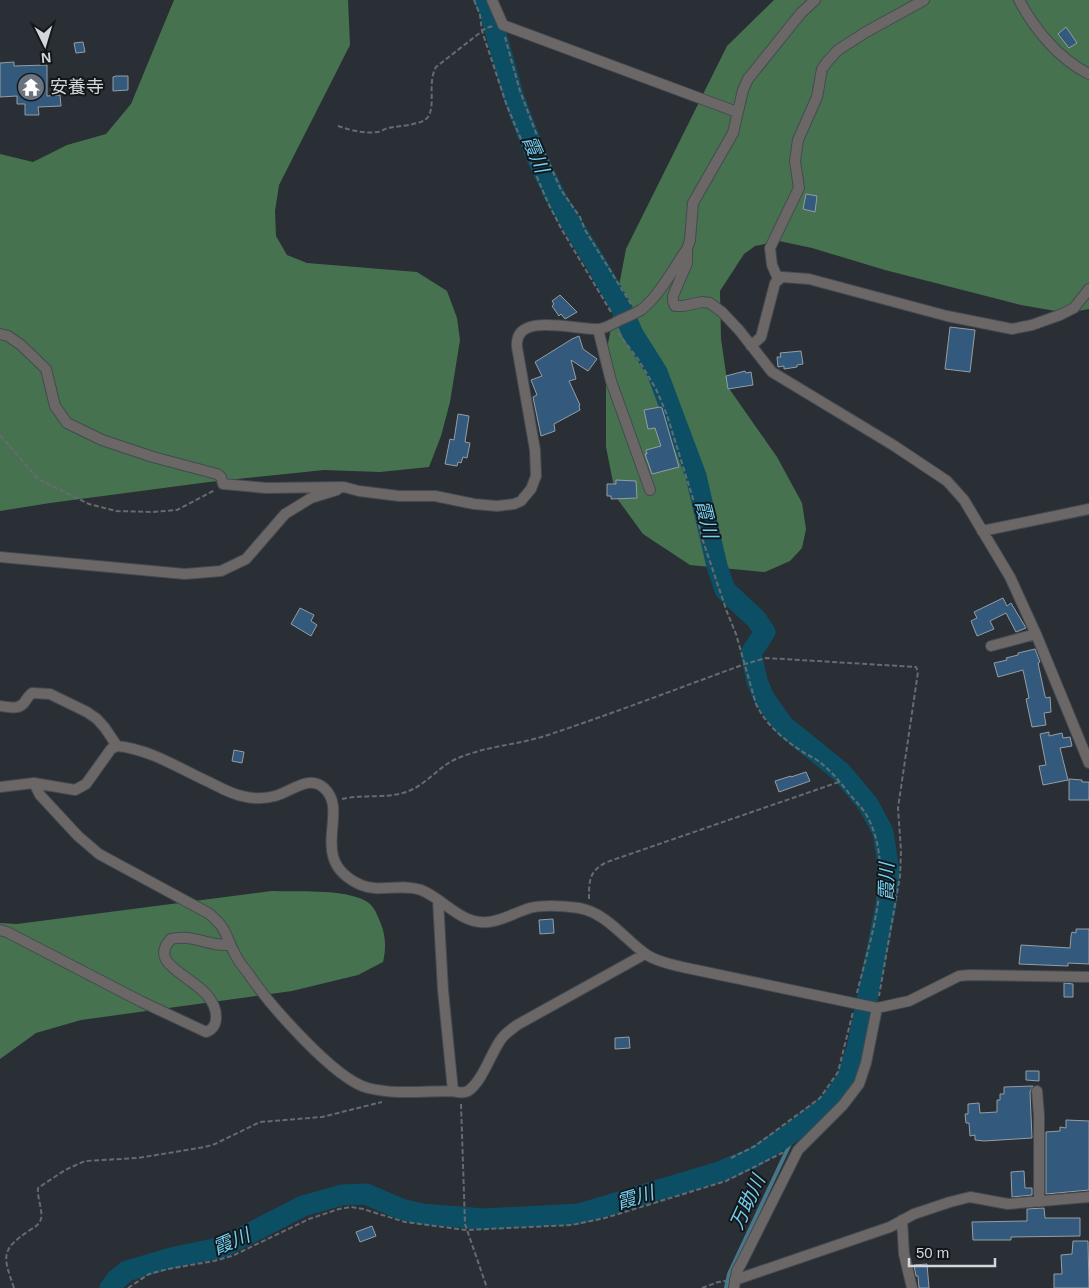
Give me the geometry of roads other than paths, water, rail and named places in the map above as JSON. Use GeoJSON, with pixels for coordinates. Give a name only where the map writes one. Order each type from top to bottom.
{"type":"FeatureCollection","features":[{"type":"Feature","properties":{"kind":"street"},"geometry":{"type":"LineString","coordinates":[[492,0],[503,25],[737,112]]}},
{"type":"Feature","properties":{"kind":"street"},"geometry":{"type":"LineString","coordinates":[[0,334],[8,336],[21,345],[46,369],[55,406],[67,423],[102,440],[153,457],[217,474],[221,477],[223,484],[266,488],[344,487],[391,495],[436,496],[474,504],[497,506],[514,504],[521,501],[531,489],[536,476],[535,450],[516,340],[518,334],[527,327],[542,325],[598,329],[634,314],[655,296],[687,249],[690,240],[693,203],[733,133],[737,112],[748,79],[800,13],[814,0]]}},
{"type":"Feature","properties":{"kind":"street"},"geometry":{"type":"LineString","coordinates":[[778,279],[772,265],[770,248],[799,188],[795,161],[798,140],[817,97],[822,69],[838,50],[924,0]]}},
{"type":"Feature","properties":{"kind":"street"},"geometry":{"type":"LineString","coordinates":[[1019,0],[1030,20],[1057,51],[1089,74]]}},
{"type":"Feature","properties":{"kind":"street"},"geometry":{"type":"LineString","coordinates":[[687,249],[687,262],[673,296],[674,304],[679,307],[702,302],[710,303],[722,312],[739,330],[772,372],[947,481],[964,500],[1010,577],[1036,634],[1089,763]]}},
{"type":"Feature","properties":{"kind":"street"},"geometry":{"type":"LineString","coordinates":[[751,346],[761,337],[775,283],[782,277],[792,276],[809,279],[947,316],[1012,329],[1032,325],[1074,308],[1089,289]]}},
{"type":"Feature","properties":{"kind":"street"},"geometry":{"type":"LineString","coordinates":[[598,329],[611,381],[650,490]]}},
{"type":"Feature","properties":{"kind":"street"},"geometry":{"type":"LineString","coordinates":[[0,557],[186,574],[221,571],[246,559],[285,514],[310,498],[344,487]]}},
{"type":"Feature","properties":{"kind":"street"},"geometry":{"type":"LineString","coordinates":[[982,531],[1089,509]]}},
{"type":"Feature","properties":{"kind":"street"},"geometry":{"type":"LineString","coordinates":[[992,646],[1036,634]]}},
{"type":"Feature","properties":{"kind":"street"},"geometry":{"type":"LineString","coordinates":[[0,706],[14,708],[23,704],[32,694],[50,694],[97,719],[117,746]]}},
{"type":"Feature","properties":{"kind":"street"},"geometry":{"type":"LineString","coordinates":[[0,787],[34,783],[68,790],[82,788],[91,779],[111,749],[117,746],[142,751],[240,796],[265,798],[277,796],[298,785],[306,783],[316,784],[323,787],[331,796],[333,803],[331,843],[336,864],[348,878],[364,886],[421,890],[468,919],[479,922],[489,922],[532,908],[546,906],[580,908],[589,911],[620,932],[645,954],[655,959],[682,967],[874,1007],[909,1000],[959,976],[1089,977]]}},
{"type":"Feature","properties":{"kind":"street"},"geometry":{"type":"LineString","coordinates":[[34,783],[40,795],[91,848],[123,868],[208,913],[223,927],[235,954],[261,992],[334,1068],[367,1088],[392,1092],[457,1092],[468,1090],[478,1081],[502,1038],[517,1025],[645,954]]}},
{"type":"Feature","properties":{"kind":"street"},"geometry":{"type":"LineString","coordinates":[[438,900],[443,990],[457,1092]]}},
{"type":"Feature","properties":{"kind":"street"},"geometry":{"type":"LineString","coordinates":[[0,930],[8,932],[142,1002],[206,1032],[210,1031],[215,1024],[215,1005],[202,988],[168,964],[164,954],[164,947],[171,939],[182,937],[192,937],[222,945],[230,944]]}},
{"type":"Feature","properties":{"kind":"street"},"geometry":{"type":"LineString","coordinates":[[731,1283],[756,1236],[768,1206],[798,1150],[844,1105],[859,1084],[866,1063],[874,1007]]}},
{"type":"Feature","properties":{"kind":"street"},"geometry":{"type":"LineString","coordinates":[[1037,1091],[1039,1115],[1039,1202]]}},
{"type":"Feature","properties":{"kind":"street"},"geometry":{"type":"LineString","coordinates":[[731,1283],[890,1226],[923,1211],[950,1202],[980,1198],[1000,1204],[1089,1197]]}},
{"type":"Feature","properties":{"kind":"street"},"geometry":{"type":"LineString","coordinates":[[902,1220],[904,1254],[912,1288]]}},
{"type":"Feature","properties":{"kind":"waterway","name":"霞川"},"geometry":{"type":"LineString","coordinates":[[110,1288],[127,1271],[171,1258],[223,1247],[303,1206],[342,1195],[366,1194],[401,1209],[421,1214],[484,1219],[579,1214],[719,1172],[753,1158],[797,1129],[831,1102],[846,1080],[857,1049],[886,905],[889,872],[883,832],[868,804],[841,772],[784,726],[764,698],[757,681],[751,653],[765,632],[756,619],[725,590],[717,566],[696,476],[657,372],[633,334],[621,307],[597,265],[556,198],[536,156],[514,98],[490,12],[484,0]]}},
{"type":"Feature","properties":{"kind":"waterway","name":"万助川"},"geometry":{"type":"LineString","coordinates":[[726,1288],[729,1274],[797,1129]]}},
{"type":"Feature","properties":{"kind":"place","name":"安養寺"},"geometry":{"type":"Point","coordinates":[31,87]}}]}
